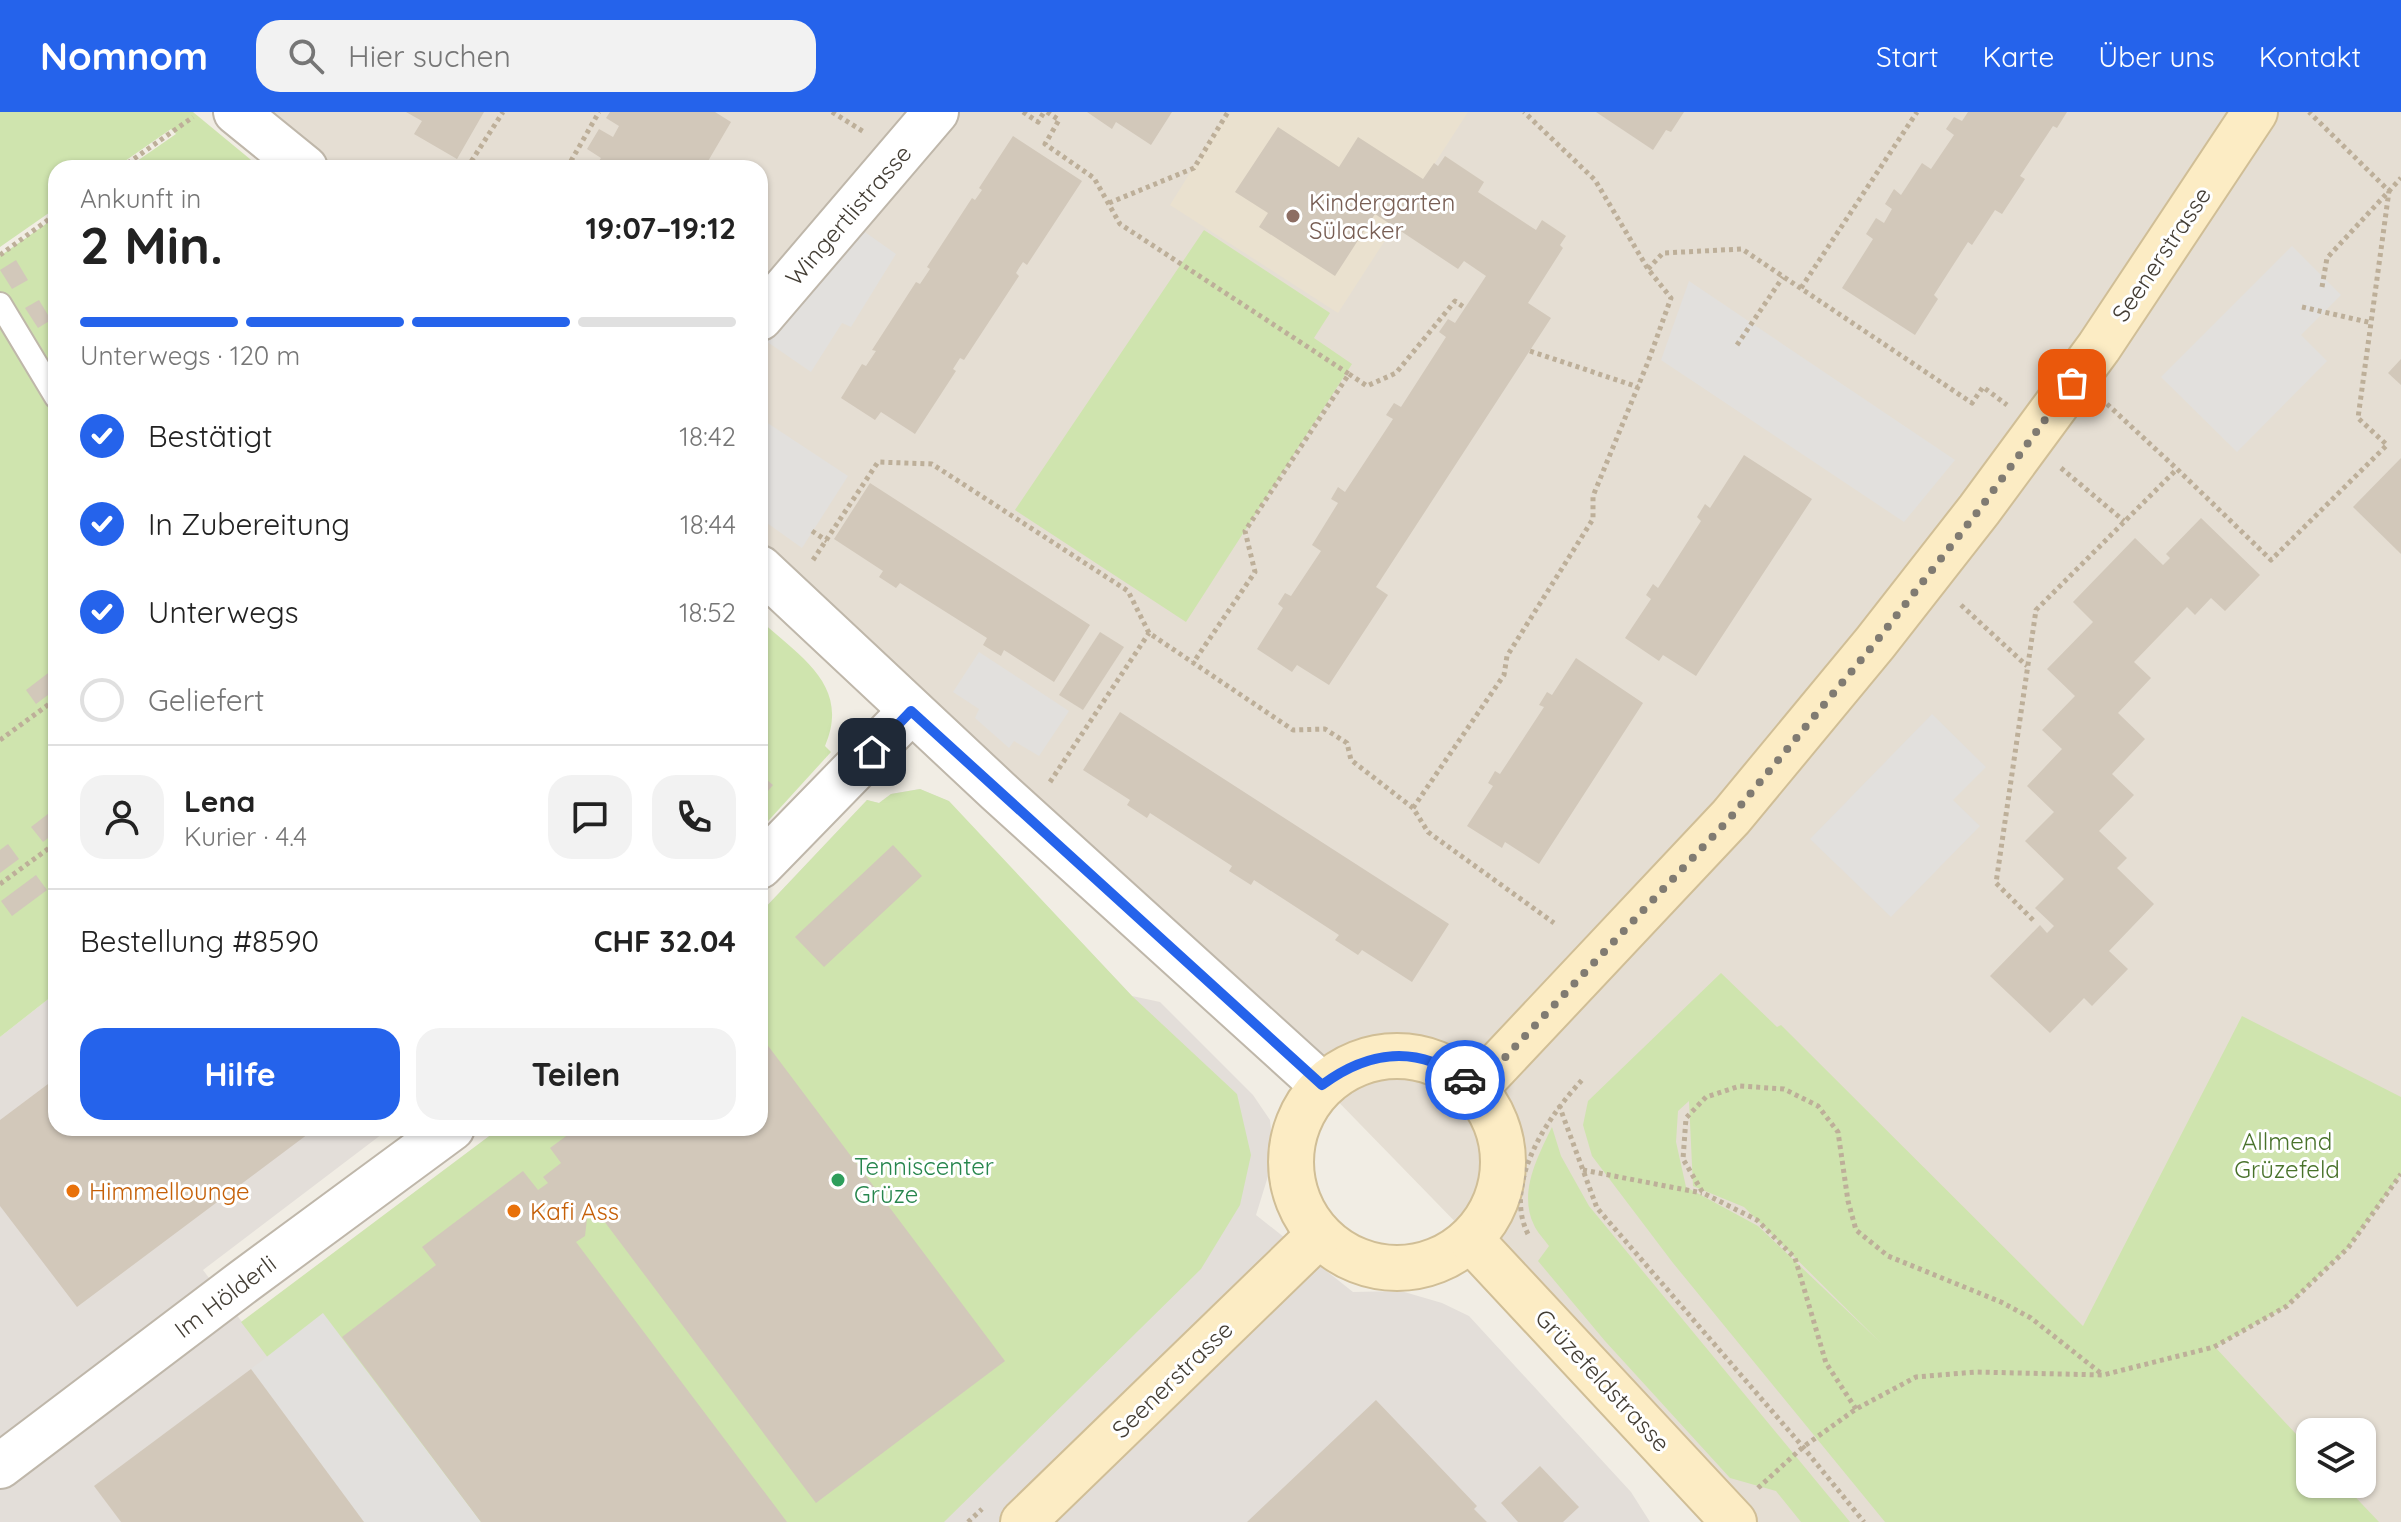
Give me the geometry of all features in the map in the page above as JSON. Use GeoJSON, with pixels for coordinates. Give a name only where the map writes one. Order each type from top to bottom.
{"type":"FeatureCollection","features":[{"type":"Feature","properties":{"kind":"main road","name":"Seenerstrasse"},"geometry":{"type":"LineString","coordinates":[[1475,1089],[1731,817],[1875,643],[1979,510],[2099,347],[2255,112]]}},
{"type":"Feature","properties":{"kind":"main road"},"geometry":{"type":"LineString","coordinates":[[1378,1056],[1413,1056],[1447,1067],[1475,1089],[1494,1116],[1504,1148],[1499,1192],[1491,1213],[1471,1240],[1443,1259],[1411,1268],[1377,1267],[1346,1256],[1319,1235],[1300,1207],[1291,1173],[1292,1139],[1305,1107],[1322,1085],[1344,1069],[1378,1056]]}},
{"type":"Feature","properties":{"kind":"main road","name":"Seenerstrasse"},"geometry":{"type":"LineString","coordinates":[[1023,1522],[1319,1235]]}},
{"type":"Feature","properties":{"kind":"main road","name":"Grüzefeldstrasse"},"geometry":{"type":"LineString","coordinates":[[1471,1240],[1731,1519]]}},
{"type":"Feature","properties":{"kind":"street"},"geometry":{"type":"LineString","coordinates":[[236,112],[295,160]]}},
{"type":"Feature","properties":{"kind":"street","name":"Wingertlistrasse"},"geometry":{"type":"LineString","coordinates":[[768,309],[936,112]]}},
{"type":"Feature","properties":{"kind":"street"},"geometry":{"type":"LineString","coordinates":[[768,576],[911,711],[1322,1085]]}},
{"type":"Feature","properties":{"kind":"street"},"geometry":{"type":"LineString","coordinates":[[768,858],[911,711]]}},
{"type":"Feature","properties":{"kind":"street","name":"Im Hölderli"},"geometry":{"type":"LineString","coordinates":[[0,1466],[441,1136]]}},
{"type":"Feature","properties":{"kind":"lane"},"geometry":{"type":"LineString","coordinates":[[0,304],[48,384]]}},
{"type":"Feature","properties":{"kind":"path"},"geometry":{"type":"LineString","coordinates":[[132,160],[201,112]]}},
{"type":"Feature","properties":{"kind":"path"},"geometry":{"type":"LineString","coordinates":[[472,160],[503,112]]}},
{"type":"Feature","properties":{"kind":"path"},"geometry":{"type":"LineString","coordinates":[[572,160],[599,112]]}},
{"type":"Feature","properties":{"kind":"path"},"geometry":{"type":"LineString","coordinates":[[1023,112],[1038,122],[1046,112],[1059,120],[1045,144],[1094,178],[1120,224],[1367,386],[1396,373],[1455,301],[1465,308]]}},
{"type":"Feature","properties":{"kind":"path"},"geometry":{"type":"LineString","coordinates":[[1109,203],[1194,168],[1228,112]]}},
{"type":"Feature","properties":{"kind":"path"},"geometry":{"type":"LineString","coordinates":[[1413,808],[1504,675],[1507,656],[1593,519],[1593,496],[1671,298],[1648,269],[1595,180],[1524,112]]}},
{"type":"Feature","properties":{"kind":"path"},"geometry":{"type":"LineString","coordinates":[[1801,288],[1917,112]]}},
{"type":"Feature","properties":{"kind":"path"},"geometry":{"type":"LineString","coordinates":[[2309,112],[2389,191]]}},
{"type":"Feature","properties":{"kind":"path"},"geometry":{"type":"LineString","coordinates":[[2322,287],[2327,258],[2401,178]]}},
{"type":"Feature","properties":{"kind":"path"},"geometry":{"type":"LineString","coordinates":[[2105,402],[2271,560],[2387,445],[2358,418],[2389,191]]}},
{"type":"Feature","properties":{"kind":"path"},"geometry":{"type":"LineString","coordinates":[[0,255],[48,220]]}},
{"type":"Feature","properties":{"kind":"path"},"geometry":{"type":"LineString","coordinates":[[1648,269],[1663,253],[1742,249],[1972,403],[1983,387],[2012,409]]}},
{"type":"Feature","properties":{"kind":"path"},"geometry":{"type":"LineString","coordinates":[[1737,345],[1783,277]]}},
{"type":"Feature","properties":{"kind":"path"},"geometry":{"type":"LineString","coordinates":[[2302,307],[2372,323]]}},
{"type":"Feature","properties":{"kind":"path"},"geometry":{"type":"LineString","coordinates":[[1530,351],[1638,387]]}},
{"type":"Feature","properties":{"kind":"path"},"geometry":{"type":"LineString","coordinates":[[1193,663],[1255,572],[1245,531],[1349,374]]}},
{"type":"Feature","properties":{"kind":"path"},"geometry":{"type":"LineString","coordinates":[[814,560],[878,462],[932,464],[1128,591],[1149,633],[1193,663],[1293,730],[1325,729],[1347,743],[1351,760],[1413,808],[1428,832],[1554,923]]}},
{"type":"Feature","properties":{"kind":"path"},"geometry":{"type":"LineString","coordinates":[[2058,465],[2124,521]]}},
{"type":"Feature","properties":{"kind":"path"},"geometry":{"type":"LineString","coordinates":[[2033,920],[1996,883],[2036,610],[2177,469]]}},
{"type":"Feature","properties":{"kind":"path"},"geometry":{"type":"LineString","coordinates":[[812,531],[827,541]]}},
{"type":"Feature","properties":{"kind":"path"},"geometry":{"type":"LineString","coordinates":[[1954,599],[2027,667]]}},
{"type":"Feature","properties":{"kind":"path"},"geometry":{"type":"LineString","coordinates":[[1044,789],[1149,633]]}},
{"type":"Feature","properties":{"kind":"path"},"geometry":{"type":"LineString","coordinates":[[0,740],[48,705]]}},
{"type":"Feature","properties":{"kind":"path"},"geometry":{"type":"LineString","coordinates":[[0,884],[48,849]]}},
{"type":"Feature","properties":{"kind":"path"},"geometry":{"type":"LineString","coordinates":[[1530,1238],[1521,1219],[1526,1164],[1559,1105],[1583,1079]]}},
{"type":"Feature","properties":{"kind":"path"},"geometry":{"type":"LineString","coordinates":[[1703,1193],[1683,1159],[1686,1118],[1706,1097],[1740,1086],[1784,1089],[1818,1106],[1838,1132],[1848,1201],[1856,1230],[1888,1256],[2001,1302],[2031,1318],[2103,1375]]}},
{"type":"Feature","properties":{"kind":"path"},"geometry":{"type":"LineString","coordinates":[[1559,1105],[1597,1208],[1864,1522]]}},
{"type":"Feature","properties":{"kind":"path"},"geometry":{"type":"LineString","coordinates":[[1583,1170],[1703,1193],[1757,1220],[1795,1258],[1826,1363],[1856,1409]]}},
{"type":"Feature","properties":{"kind":"path"},"geometry":{"type":"LineString","coordinates":[[1731,1519],[1803,1447],[1856,1409],[1916,1377],[1976,1372],[2103,1375],[2214,1347],[2287,1306],[2348,1248],[2401,1174]]}},
{"type":"Feature","properties":{"kind":"shaded area"},"geometry":{"type":"Polygon","coordinates":[[[236,112],[2401,112],[2401,1522],[1734,1522],[1506,1274],[1322,1085],[768,575],[768,160],[295,160],[236,112]]]}},
{"type":"Feature","properties":{"kind":"shaded area","name":"Kindergarten Sülacker"},"geometry":{"type":"Polygon","coordinates":[[[1228,112],[1468,112],[1338,313],[1170,205],[1228,112]]]}},
{"type":"Feature","properties":{"kind":"shaded area"},"geometry":{"type":"Polygon","coordinates":[[[845,218],[896,254],[851,327],[842,323],[811,372],[768,342],[768,326],[845,218]]]}},
{"type":"Feature","properties":{"kind":"shaded area"},"geometry":{"type":"Polygon","coordinates":[[[2292,246],[2341,295],[2301,335],[2327,361],[2237,452],[2161,377],[2292,246]]]}},
{"type":"Feature","properties":{"kind":"shaded area"},"geometry":{"type":"Polygon","coordinates":[[[1689,281],[1955,460],[1904,522],[1661,360],[1689,281]]]}},
{"type":"Feature","properties":{"kind":"shaded area"},"geometry":{"type":"Polygon","coordinates":[[[768,423],[848,476],[802,548],[768,524],[768,423]]]}},
{"type":"Feature","properties":{"kind":"shaded area"},"geometry":{"type":"Polygon","coordinates":[[[979,652],[1069,711],[1039,756],[1014,741],[1009,748],[975,718],[979,709],[953,692],[979,652]]]}},
{"type":"Feature","properties":{"kind":"shaded area"},"geometry":{"type":"Polygon","coordinates":[[[1932,714],[1986,767],[1953,800],[1980,826],[1891,917],[1810,839],[1932,714]]]}},
{"type":"Feature","properties":{"kind":"shaded area","name":"Tenniscenter Grüze"},"geometry":{"type":"Polygon","coordinates":[[[920,789],[948,801],[1132,996],[1160,1002],[1253,1095],[1270,1120],[1272,1141],[1269,1173],[1256,1215],[1353,1292],[1401,1291],[1442,1303],[1469,1316],[1631,1492],[1650,1522],[0,1522],[0,1037],[48,999],[48,1136],[379,1136],[203,1270],[242,1322],[489,1136],[768,1136],[768,905],[867,800],[879,803],[891,794],[920,789]]]}},
{"type":"Feature","properties":{"kind":"shaded area"},"geometry":{"type":"Polygon","coordinates":[[[323,1313],[481,1522],[364,1522],[251,1369],[323,1313]]]}},
{"type":"Feature","properties":{"kind":"green space"},"geometry":{"type":"Polygon","coordinates":[[[0,112],[193,112],[251,160],[139,160],[176,134],[171,129],[126,160],[48,160],[48,214],[0,247],[0,112]]]}},
{"type":"Feature","properties":{"kind":"green space"},"geometry":{"type":"Polygon","coordinates":[[[48,223],[48,999],[0,1037],[0,256],[48,223]]]}},
{"type":"Feature","properties":{"kind":"green space"},"geometry":{"type":"Polygon","coordinates":[[[1204,230],[1330,313],[1314,338],[1352,364],[1186,622],[1015,510],[1204,230]]]}},
{"type":"Feature","properties":{"kind":"green space"},"geometry":{"type":"Polygon","coordinates":[[[768,627],[805,660],[826,689],[831,706],[831,725],[825,746],[831,752],[768,821],[768,627]]]}},
{"type":"Feature","properties":{"kind":"green space","name":"Tenniscenter Grüze"},"geometry":{"type":"Polygon","coordinates":[[[920,789],[949,801],[1132,996],[1237,1094],[1251,1155],[1240,1205],[1201,1269],[944,1522],[392,1522],[241,1322],[489,1136],[768,1136],[768,905],[867,800],[879,803],[891,794],[920,789]]]}},
{"type":"Feature","properties":{"kind":"green space","name":"Allmend Grüzefeld"},"geometry":{"type":"Polygon","coordinates":[[[1721,973],[1777,1027],[1781,1025],[2083,1326],[2242,1016],[2401,1097],[2401,1174],[2348,1248],[2287,1306],[2215,1347],[2296,1434],[2296,1498],[2356,1498],[2379,1522],[1885,1522],[1673,1263],[1592,1156],[1583,1125],[1588,1101],[1721,973]],[[1689,1101],[1678,1111],[1676,1142],[1686,1187],[1758,1226],[1882,1344],[1744,1207],[1693,1186],[1689,1101]]]}},
{"type":"Feature","properties":{"kind":"green space"},"geometry":{"type":"Polygon","coordinates":[[[1552,1127],[1561,1156],[1589,1206],[1850,1522],[1801,1522],[1776,1491],[1730,1478],[1605,1341],[1538,1261],[1549,1246],[1535,1228],[1528,1200],[1529,1188],[1536,1162],[1552,1127]]]}},
{"type":"Feature","properties":{"kind":"building"},"geometry":{"type":"Polygon","coordinates":[[[406,112],[484,112],[457,159],[414,134],[422,121],[406,112]]]}},
{"type":"Feature","properties":{"kind":"building"},"geometry":{"type":"Polygon","coordinates":[[[610,112],[715,112],[731,122],[709,160],[600,160],[601,158],[587,149],[599,129],[613,137],[619,126],[606,118],[610,112]]]}},
{"type":"Feature","properties":{"kind":"building"},"geometry":{"type":"Polygon","coordinates":[[[1087,112],[1172,112],[1151,145],[1116,122],[1112,129],[1087,112]]]}},
{"type":"Feature","properties":{"kind":"building"},"geometry":{"type":"Polygon","coordinates":[[[1596,112],[1684,112],[1671,132],[1666,130],[1653,150],[1596,112]]]}},
{"type":"Feature","properties":{"kind":"building"},"geometry":{"type":"Polygon","coordinates":[[[1968,112],[2067,112],[2057,128],[2053,126],[2020,176],[2025,179],[2002,214],[1995,210],[1972,245],[1968,242],[1934,295],[1938,299],[1915,335],[1842,288],[1873,239],[1866,234],[1876,218],[1884,223],[1892,209],[1885,204],[1894,189],[1901,195],[1922,163],[1931,169],[1954,135],[1946,129],[1954,117],[1962,121],[1968,112]]]}},
{"type":"Feature","properties":{"kind":"building"},"geometry":{"type":"Polygon","coordinates":[[[1278,127],[1339,167],[1358,137],[1423,179],[1434,163],[1438,166],[1445,156],[1484,182],[1478,192],[1536,230],[1542,220],[1566,236],[1560,245],[1563,248],[1528,303],[1551,318],[1376,587],[1388,595],[1329,685],[1297,665],[1292,672],[1257,649],[1283,608],[1278,604],[1285,593],[1291,596],[1321,551],[1312,545],[1338,503],[1331,499],[1338,487],[1345,492],[1393,419],[1386,415],[1394,403],[1401,407],[1446,337],[1439,332],[1448,319],[1455,323],[1486,276],[1464,261],[1458,269],[1375,214],[1335,276],[1259,227],[1268,213],[1235,192],[1278,127]]]}},
{"type":"Feature","properties":{"kind":"building"},"geometry":{"type":"Polygon","coordinates":[[[1013,136],[1082,181],[1027,265],[1023,262],[1019,268],[1016,273],[1019,276],[964,360],[960,358],[953,369],[956,371],[915,434],[881,412],[875,420],[841,398],[862,364],[866,366],[876,351],[872,350],[916,282],[920,284],[930,269],[927,267],[972,198],[975,200],[982,190],[979,188],[1013,136]]]}},
{"type":"Feature","properties":{"kind":"building"},"geometry":{"type":"Polygon","coordinates":[[[16,260],[28,280],[12,289],[0,270],[16,260]]]}},
{"type":"Feature","properties":{"kind":"building"},"geometry":{"type":"Polygon","coordinates":[[[39,300],[48,315],[48,322],[38,328],[25,308],[39,300]]]}},
{"type":"Feature","properties":{"kind":"building"},"geometry":{"type":"Polygon","coordinates":[[[2401,359],[2401,385],[2388,373],[2401,359]]]}},
{"type":"Feature","properties":{"kind":"building"},"geometry":{"type":"Polygon","coordinates":[[[1744,455],[1812,499],[1696,676],[1663,655],[1659,661],[1625,638],[1651,599],[1646,595],[1653,584],[1658,588],[1701,521],[1697,517],[1705,504],[1710,508],[1744,455]]]}},
{"type":"Feature","properties":{"kind":"building"},"geometry":{"type":"Polygon","coordinates":[[[2401,458],[2401,554],[2353,507],[2401,458]]]}},
{"type":"Feature","properties":{"kind":"building"},"geometry":{"type":"Polygon","coordinates":[[[870,483],[1090,625],[1054,682],[1004,650],[1001,656],[983,645],[987,638],[900,583],[896,588],[879,577],[883,571],[834,539],[870,483]]]}},
{"type":"Feature","properties":{"kind":"building"},"geometry":{"type":"Polygon","coordinates":[[[2201,518],[2260,575],[2225,611],[2211,598],[2195,615],[2187,607],[2134,662],[2151,678],[2118,713],[2145,739],[2112,774],[2134,795],[2099,831],[2127,858],[2117,868],[2154,904],[2109,951],[2128,969],[2092,1006],[2084,998],[2050,1033],[1990,976],[2040,925],[2047,933],[2054,926],[2035,908],[2064,879],[2025,841],[2054,812],[2027,786],[2062,749],[2042,730],[2075,696],[2047,669],[2093,622],[2073,602],[2135,538],[2163,565],[2170,558],[2166,554],[2201,518]]]}},
{"type":"Feature","properties":{"kind":"building"},"geometry":{"type":"Polygon","coordinates":[[[1100,632],[1124,647],[1083,710],[1059,695],[1100,632]]]}},
{"type":"Feature","properties":{"kind":"building"},"geometry":{"type":"Polygon","coordinates":[[[1576,658],[1643,703],[1539,864],[1505,842],[1502,848],[1467,826],[1493,786],[1488,783],[1495,771],[1500,774],[1544,707],[1539,705],[1547,692],[1552,695],[1576,658]]]}},
{"type":"Feature","properties":{"kind":"building"},"geometry":{"type":"Polygon","coordinates":[[[48,673],[48,695],[36,704],[26,690],[48,673]]]}},
{"type":"Feature","properties":{"kind":"building"},"geometry":{"type":"Polygon","coordinates":[[[1120,712],[1449,924],[1412,982],[1362,950],[1358,955],[1335,940],[1339,935],[1254,880],[1251,885],[1229,871],[1232,866],[1150,813],[1147,818],[1127,805],[1130,800],[1083,770],[1120,712]]]}},
{"type":"Feature","properties":{"kind":"building"},"geometry":{"type":"Polygon","coordinates":[[[48,814],[48,838],[43,842],[31,827],[48,814]]]}},
{"type":"Feature","properties":{"kind":"building"},"geometry":{"type":"Polygon","coordinates":[[[8,844],[19,859],[0,873],[0,850],[8,844]]]}},
{"type":"Feature","properties":{"kind":"building"},"geometry":{"type":"Polygon","coordinates":[[[893,845],[922,876],[824,967],[795,937],[893,845]]]}},
{"type":"Feature","properties":{"kind":"building"},"geometry":{"type":"Polygon","coordinates":[[[36,875],[47,890],[12,916],[1,901],[36,875]]]}},
{"type":"Feature","properties":{"kind":"building"},"geometry":{"type":"Polygon","coordinates":[[[768,1046],[1005,1361],[816,1503],[589,1201],[585,1236],[576,1242],[787,1522],[481,1522],[342,1337],[436,1265],[422,1247],[523,1171],[538,1190],[548,1183],[543,1177],[561,1163],[550,1148],[566,1136],[768,1136],[768,1046]]]}},
{"type":"Feature","properties":{"kind":"building"},"geometry":{"type":"Polygon","coordinates":[[[48,1084],[48,1136],[305,1136],[77,1307],[0,1206],[0,1120],[48,1084]]]}},
{"type":"Feature","properties":{"kind":"building"},"geometry":{"type":"Polygon","coordinates":[[[251,1369],[364,1522],[121,1522],[94,1486],[251,1369]]]}},
{"type":"Feature","properties":{"kind":"building"},"geometry":{"type":"Polygon","coordinates":[[[1376,1400],[1477,1506],[1474,1509],[1487,1522],[1247,1522],[1376,1400]]]}},
{"type":"Feature","properties":{"kind":"building"},"geometry":{"type":"Polygon","coordinates":[[[1540,1466],[1579,1507],[1563,1522],[1518,1522],[1501,1503],[1540,1466]]]}},
{"type":"Feature","properties":{"kind":"way so far"},"geometry":{"type":"LineString","coordinates":[[1465,1080],[1475,1089],[1731,817],[1875,643],[1979,510],[2072,383]]}},
{"type":"Feature","properties":{"kind":"place","name":"Kindergarten Sülacker"},"geometry":{"type":"Point","coordinates":[1293,216]}},
{"type":"Feature","properties":{"kind":"place","name":"Tenniscenter Grüze"},"geometry":{"type":"Point","coordinates":[838,1180]}},
{"type":"Feature","properties":{"kind":"place","name":"Himmellounge"},"geometry":{"type":"Point","coordinates":[73,1191]}},
{"type":"Feature","properties":{"kind":"place","name":"Kafi Ass"},"geometry":{"type":"Point","coordinates":[514,1211]}},
{"type":"Feature","properties":{"kind":"route"},"geometry":{"type":"LineString","coordinates":[[872,752],[911,711],[1322,1085],[1344,1069],[1378,1056],[1413,1056],[1447,1067],[1465,1080]]}}]}
